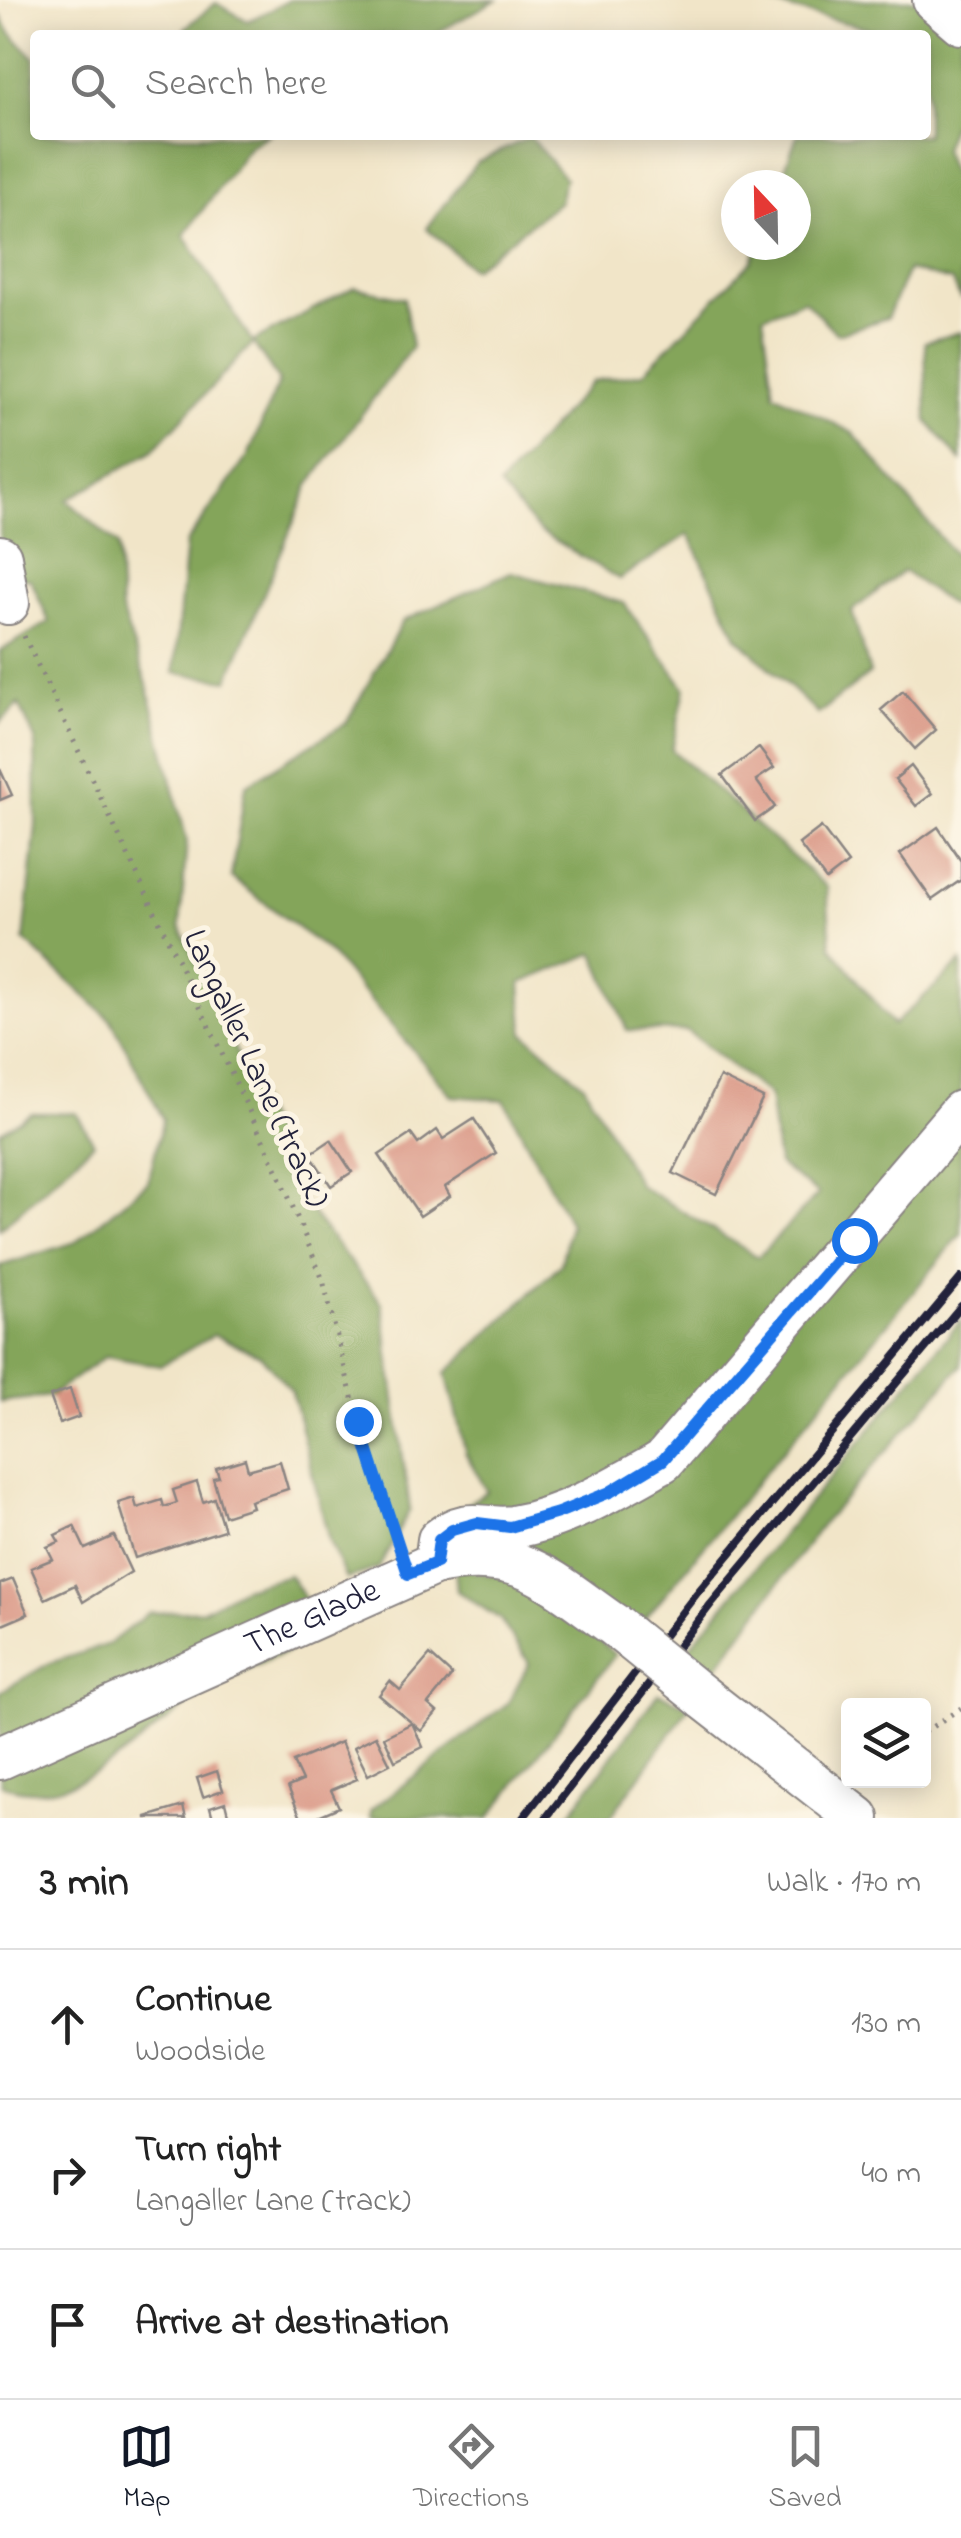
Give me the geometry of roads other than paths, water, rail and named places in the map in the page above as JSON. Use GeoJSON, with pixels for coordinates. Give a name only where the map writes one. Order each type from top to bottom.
{"type":"FeatureCollection","features":[{"type":"Feature","properties":{"kind":"street"},"geometry":{"type":"LineString","coordinates":[[934,0],[961,23]]}},
{"type":"Feature","properties":{"kind":"street"},"geometry":{"type":"LineString","coordinates":[[0,557],[8,603]]}},
{"type":"Feature","properties":{"kind":"street"},"geometry":{"type":"LineString","coordinates":[[422,1569],[439,1540],[452,1530],[477,1523],[510,1527],[558,1513],[610,1492],[663,1460],[961,1112]]}},
{"type":"Feature","properties":{"kind":"street","name":"The Glade"},"geometry":{"type":"LineString","coordinates":[[0,1758],[422,1569],[479,1554],[531,1568],[614,1625],[858,1818]]}},
{"type":"Feature","properties":{"kind":"railway"},"geometry":{"type":"LineString","coordinates":[[523,1818],[697,1593],[961,1278]]}},
{"type":"Feature","properties":{"kind":"railway"},"geometry":{"type":"LineString","coordinates":[[546,1818],[711,1604],[961,1306]]}}]}
